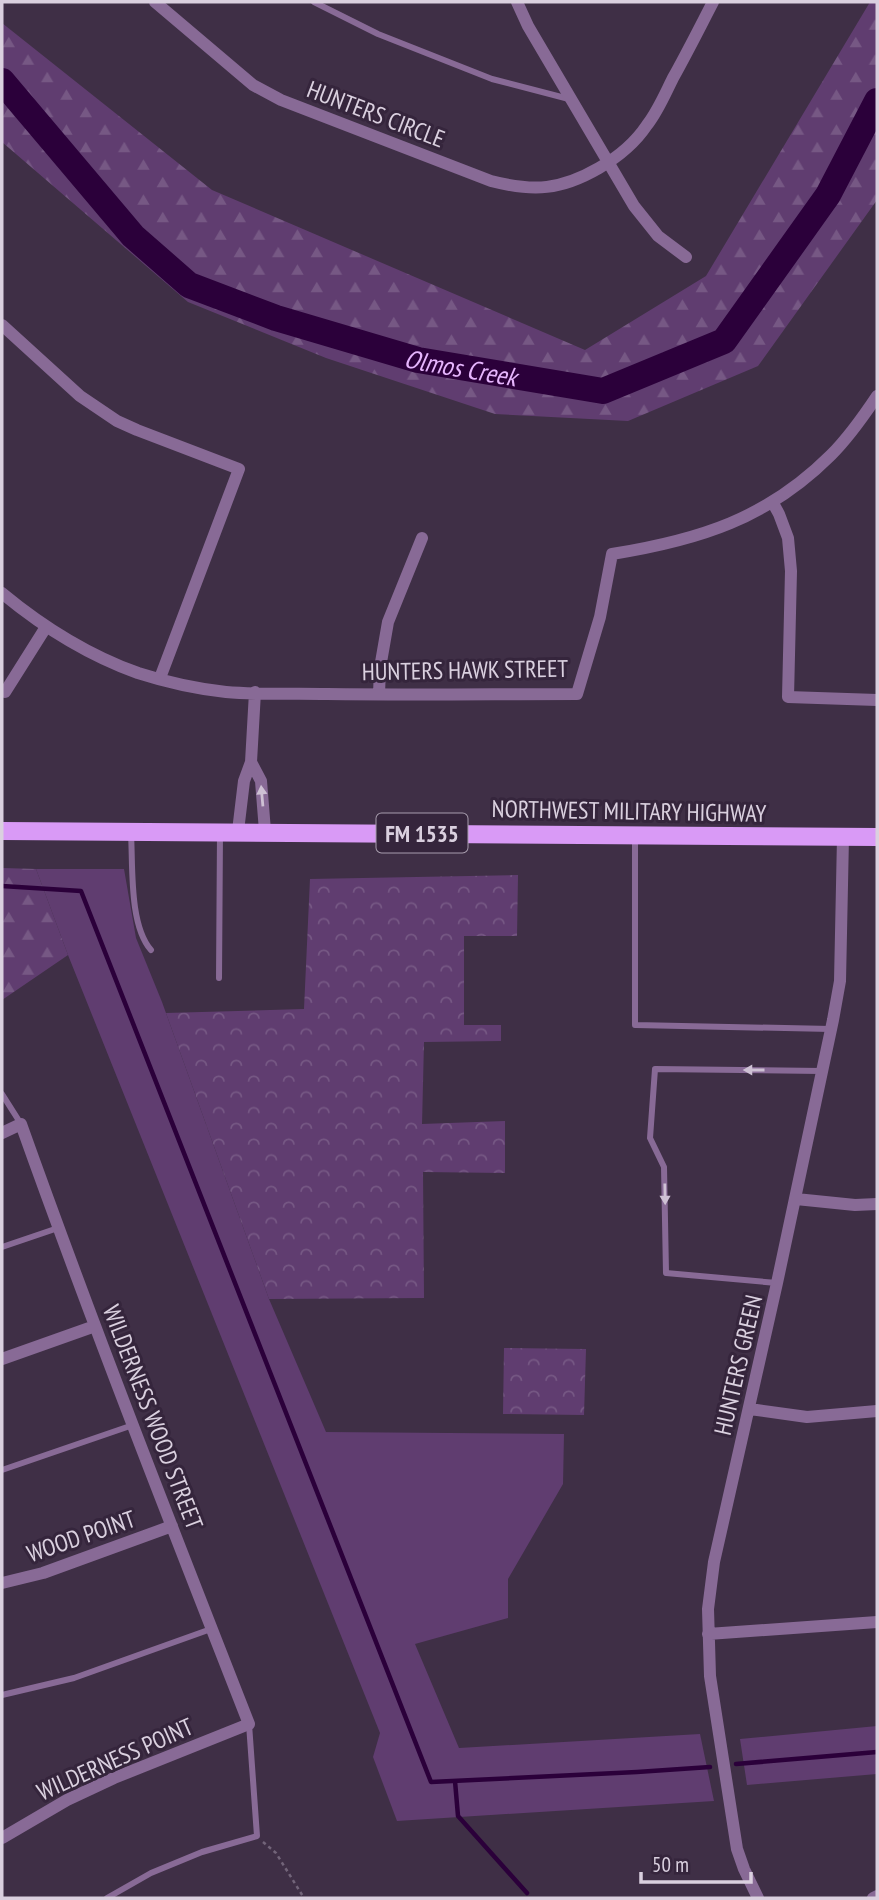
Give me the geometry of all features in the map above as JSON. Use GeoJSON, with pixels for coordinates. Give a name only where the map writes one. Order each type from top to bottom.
{"type":"FeatureCollection","features":[{"type":"Feature","properties":{"kind":"main road","name":"NORTHWEST MILITARY HIGHWAY"},"geometry":{"type":"LineString","coordinates":[[2,831],[877,837]]}},
{"type":"Feature","properties":{"kind":"street","name":"HUNTERS CIRCLE"},"geometry":{"type":"LineString","coordinates":[[155,2],[253,85],[281,100],[512,187],[552,187],[570,183],[609,162],[635,140],[654,115],[713,2]]}},
{"type":"Feature","properties":{"kind":"street"},"geometry":{"type":"LineString","coordinates":[[517,2],[528,26],[634,206],[658,236],[686,257]]}},
{"type":"Feature","properties":{"kind":"street"},"geometry":{"type":"LineString","coordinates":[[2,325],[80,396],[117,421],[239,469],[160,678]]}},
{"type":"Feature","properties":{"kind":"street","name":"HUNTERS HAWK STREET"},"geometry":{"type":"LineString","coordinates":[[2,593],[62,637],[100,657],[140,673],[227,692],[577,694],[600,617],[612,554],[645,549],[727,526],[773,503],[832,454],[855,428],[877,396]]}},
{"type":"Feature","properties":{"kind":"street"},"geometry":{"type":"LineString","coordinates":[[773,503],[788,538],[791,571],[788,697],[877,700]]}},
{"type":"Feature","properties":{"kind":"street"},"geometry":{"type":"LineString","coordinates":[[379,694],[380,668],[388,622],[422,538]]}},
{"type":"Feature","properties":{"kind":"street"},"geometry":{"type":"LineString","coordinates":[[5,692],[46,626]]}},
{"type":"Feature","properties":{"kind":"street"},"geometry":{"type":"LineString","coordinates":[[238,831],[244,780],[251,762],[255,692]]}},
{"type":"Feature","properties":{"kind":"street"},"geometry":{"type":"LineString","coordinates":[[251,762],[261,781],[265,831]]}},
{"type":"Feature","properties":{"kind":"street","name":"HUNTERS GREEN"},"geometry":{"type":"LineString","coordinates":[[758,1898],[737,1849],[710,1676],[708,1609],[714,1562],[796,1199],[840,981],[843,837]]}},
{"type":"Feature","properties":{"kind":"street"},"geometry":{"type":"LineString","coordinates":[[2,1133],[21,1124]]}},
{"type":"Feature","properties":{"kind":"street","name":"WILDERNESS WOOD STREET"},"geometry":{"type":"LineString","coordinates":[[21,1124],[58,1228],[249,1724]]}},
{"type":"Feature","properties":{"kind":"street"},"geometry":{"type":"LineString","coordinates":[[796,1199],[856,1205],[877,1204]]}},
{"type":"Feature","properties":{"kind":"street"},"geometry":{"type":"LineString","coordinates":[[2,1359],[95,1325]]}},
{"type":"Feature","properties":{"kind":"street"},"geometry":{"type":"LineString","coordinates":[[750,1409],[807,1417],[877,1412]]}},
{"type":"Feature","properties":{"kind":"street","name":"WOOD POINT"},"geometry":{"type":"LineString","coordinates":[[2,1583],[43,1573],[172,1526]]}},
{"type":"Feature","properties":{"kind":"street"},"geometry":{"type":"LineString","coordinates":[[708,1634],[877,1622]]}},
{"type":"Feature","properties":{"kind":"street","name":"WILDERNESS POINT"},"geometry":{"type":"LineString","coordinates":[[2,1838],[67,1800],[114,1778],[249,1724]]}},
{"type":"Feature","properties":{"kind":"lane"},"geometry":{"type":"LineString","coordinates":[[314,2],[378,34],[492,79],[572,100]]}},
{"type":"Feature","properties":{"kind":"lane"},"geometry":{"type":"LineString","coordinates":[[219,978],[220,831]]}},
{"type":"Feature","properties":{"kind":"lane"},"geometry":{"type":"LineString","coordinates":[[131,832],[134,904],[139,928],[145,944],[151,950]]}},
{"type":"Feature","properties":{"kind":"lane"},"geometry":{"type":"LineString","coordinates":[[635,835],[635,1025],[831,1030]]}},
{"type":"Feature","properties":{"kind":"lane"},"geometry":{"type":"LineString","coordinates":[[777,1283],[666,1273],[664,1167],[650,1138],[655,1069],[822,1071]]}},
{"type":"Feature","properties":{"kind":"lane"},"geometry":{"type":"LineString","coordinates":[[2,1094],[21,1124]]}},
{"type":"Feature","properties":{"kind":"lane"},"geometry":{"type":"LineString","coordinates":[[2,1247],[58,1228]]}},
{"type":"Feature","properties":{"kind":"lane"},"geometry":{"type":"LineString","coordinates":[[2,1470],[133,1425]]}},
{"type":"Feature","properties":{"kind":"lane"},"geometry":{"type":"LineString","coordinates":[[2,1695],[74,1678],[211,1629]]}},
{"type":"Feature","properties":{"kind":"lane"},"geometry":{"type":"LineString","coordinates":[[107,1898],[151,1873],[202,1852],[257,1836],[249,1724]]}},
{"type":"Feature","properties":{"kind":"path"},"geometry":{"type":"LineString","coordinates":[[257,1836],[276,1853],[304,1898]]}},
{"type":"Feature","properties":{"kind":"green space"},"geometry":{"type":"Polygon","coordinates":[[[870,2],[877,2],[877,200],[758,366],[628,421],[495,414],[326,358],[188,302],[2,142],[2,23],[212,190],[585,350],[706,276],[870,2]]]}},
{"type":"Feature","properties":{"kind":"green space"},"geometry":{"type":"Polygon","coordinates":[[[2,868],[36,869],[68,955],[2,1000],[2,868]]]}},
{"type":"Feature","properties":{"kind":"green space"},"geometry":{"type":"Polygon","coordinates":[[[36,869],[124,869],[136,938],[162,1002],[269,1299],[326,1432],[564,1434],[563,1484],[508,1579],[508,1618],[415,1644],[459,1748],[700,1734],[714,1801],[397,1821],[373,1757],[380,1733],[36,869]]]}},
{"type":"Feature","properties":{"kind":"green space"},"geometry":{"type":"Polygon","coordinates":[[[518,875],[517,936],[464,936],[464,1025],[501,1025],[501,1041],[424,1042],[422,1124],[505,1121],[505,1173],[423,1172],[424,1298],[269,1299],[166,1013],[304,1009],[310,879],[518,875]]]}},
{"type":"Feature","properties":{"kind":"green space"},"geometry":{"type":"Polygon","coordinates":[[[504,1348],[586,1349],[584,1415],[503,1414],[504,1348]]]}},
{"type":"Feature","properties":{"kind":"green space"},"geometry":{"type":"Polygon","coordinates":[[[877,1726],[877,1774],[747,1785],[740,1739],[877,1726]]]}},
{"type":"Feature","properties":{"kind":"waterway","name":"Olmos Creek"},"geometry":{"type":"LineString","coordinates":[[2,81],[133,236],[189,285],[276,318],[418,360],[603,391],[724,341],[828,195],[877,101]]}},
{"type":"Feature","properties":{"kind":"waterway"},"geometry":{"type":"LineString","coordinates":[[2,886],[81,891],[431,1782],[710,1767]]}},
{"type":"Feature","properties":{"kind":"waterway"},"geometry":{"type":"LineString","coordinates":[[736,1764],[877,1752]]}},
{"type":"Feature","properties":{"kind":"waterway"},"geometry":{"type":"LineString","coordinates":[[455,1781],[458,1816],[527,1893]]}}]}
